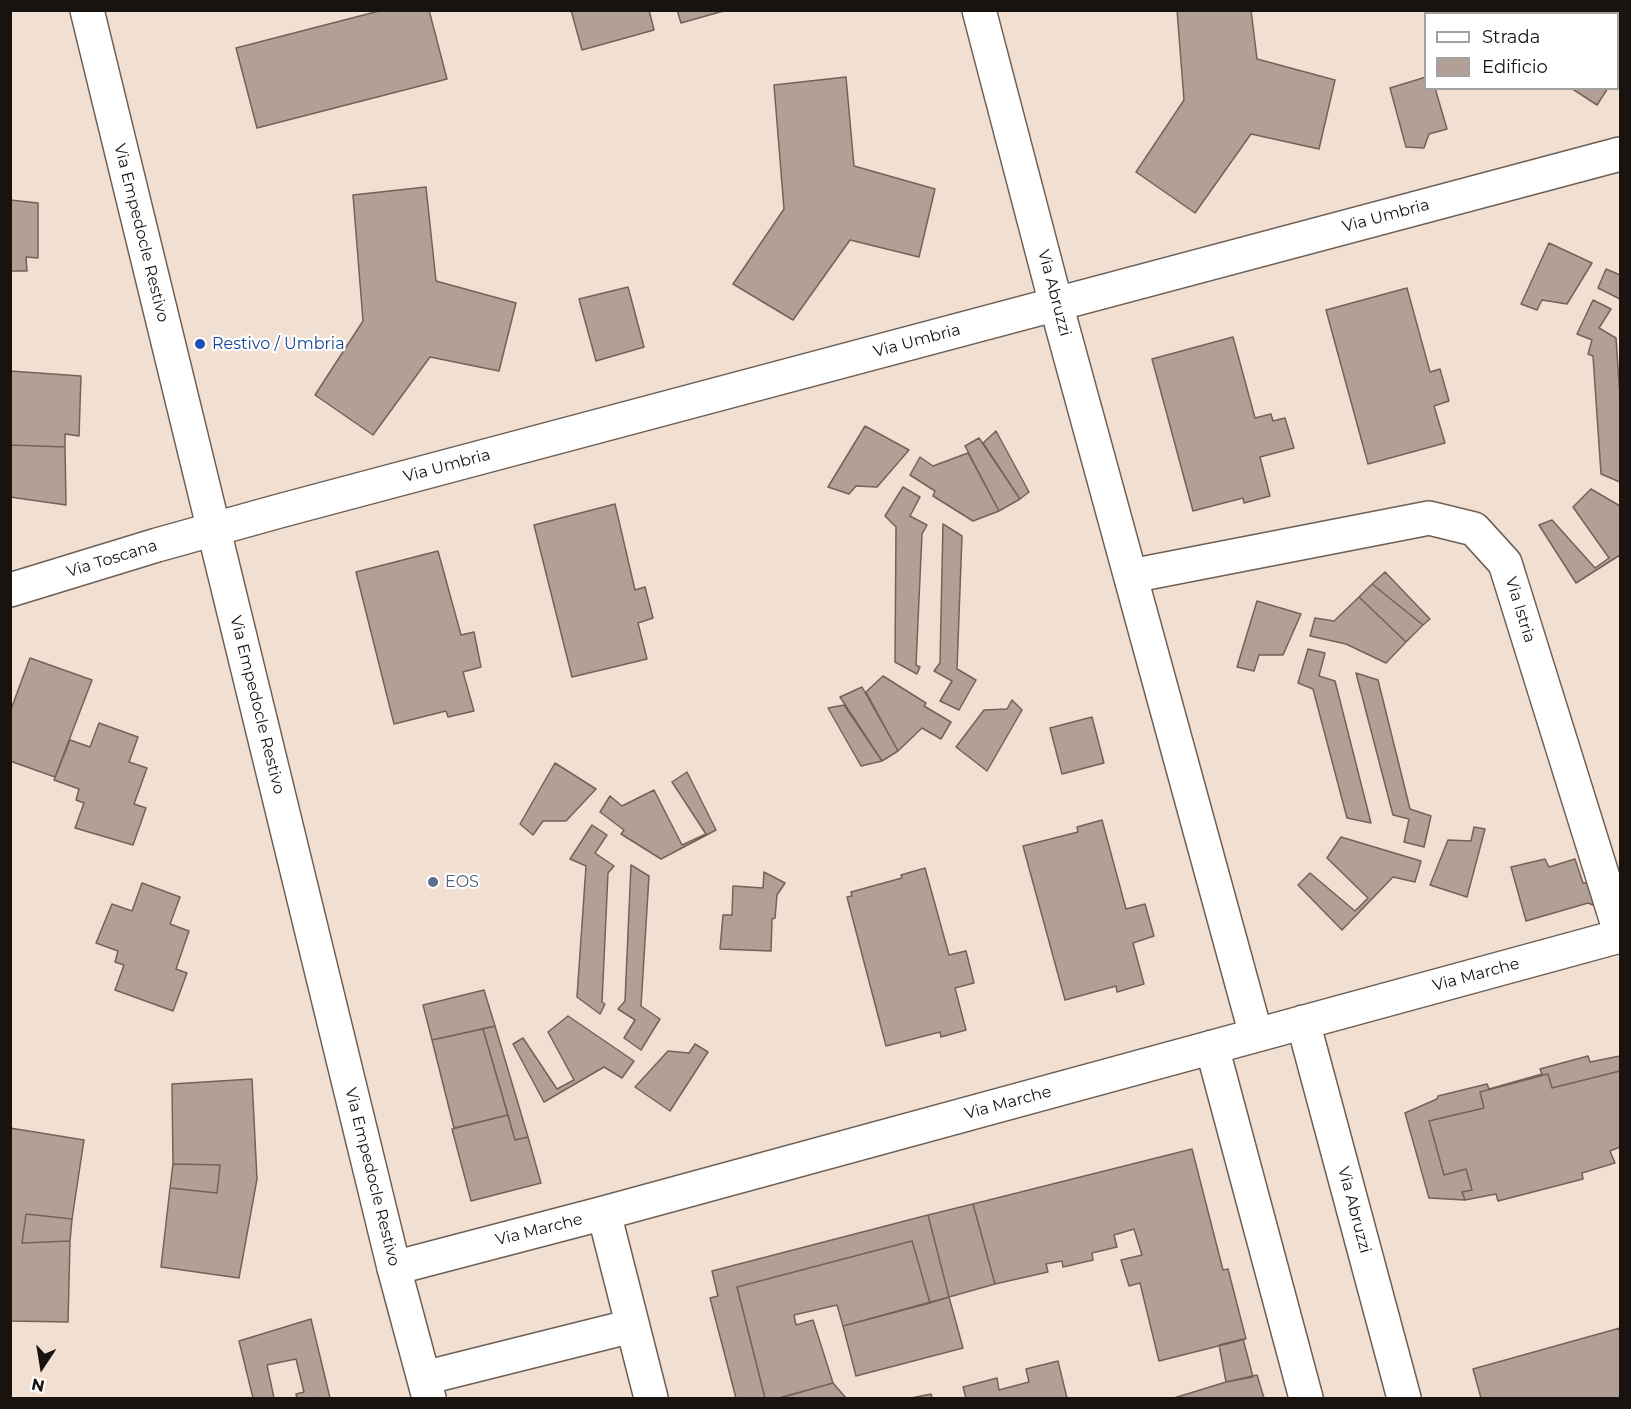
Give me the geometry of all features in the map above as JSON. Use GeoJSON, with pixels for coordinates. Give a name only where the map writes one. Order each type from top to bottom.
{"type":"FeatureCollection","features":[{"type":"Feature","properties":{"kind":"street","name":"Via Empedocle Restivo"},"geometry":{"type":"LineString","coordinates":[[87,10],[394,1268],[426,1388]]}},
{"type":"Feature","properties":{"kind":"street","name":"Via Abruzzi"},"geometry":{"type":"LineString","coordinates":[[979,10],[1056,304],[1256,1035]]}},
{"type":"Feature","properties":{"kind":"street","name":"Via Umbria"},"geometry":{"type":"LineString","coordinates":[[213,529],[1620,154]]}},
{"type":"Feature","properties":{"kind":"street","name":"Via Istria"},"geometry":{"type":"LineString","coordinates":[[1131,576],[1429,518],[1474,529],[1505,562],[1620,934]]}},
{"type":"Feature","properties":{"kind":"street","name":"Via Toscana"},"geometry":{"type":"LineString","coordinates":[[10,590],[213,529]]}},
{"type":"Feature","properties":{"kind":"street","name":"Via Marche"},"geometry":{"type":"LineString","coordinates":[[394,1268],[604,1213],[1620,934]]}},
{"type":"Feature","properties":{"kind":"street","name":"Via Abruzzi"},"geometry":{"type":"LineString","coordinates":[[1303,1022],[1404,1398]]}},
{"type":"Feature","properties":{"kind":"street"},"geometry":{"type":"LineString","coordinates":[[1212,1047],[1306,1398]]}},
{"type":"Feature","properties":{"kind":"street"},"geometry":{"type":"LineString","coordinates":[[604,1213],[651,1398]]}},
{"type":"Feature","properties":{"kind":"street"},"geometry":{"type":"LineString","coordinates":[[426,1388],[633,1326]]}},
{"type":"Feature","properties":{"kind":"building"},"geometry":{"type":"Polygon","coordinates":[[[383,10],[429,10],[447,79],[257,128],[236,48],[383,10]]]}},
{"type":"Feature","properties":{"kind":"building"},"geometry":{"type":"Polygon","coordinates":[[[571,10],[649,10],[654,30],[582,50],[571,10]]]}},
{"type":"Feature","properties":{"kind":"building"},"geometry":{"type":"Polygon","coordinates":[[[677,10],[727,10],[681,23],[677,10]]]}},
{"type":"Feature","properties":{"kind":"building"},"geometry":{"type":"Polygon","coordinates":[[[1177,10],[1251,10],[1257,59],[1335,80],[1319,149],[1251,134],[1195,213],[1136,172],[1184,100],[1177,10]]]}},
{"type":"Feature","properties":{"kind":"building"},"geometry":{"type":"Polygon","coordinates":[[[1572,10],[1620,10],[1619,73],[1619,12],[1571,12],[1572,10]]]}},
{"type":"Feature","properties":{"kind":"building"},"geometry":{"type":"Polygon","coordinates":[[[846,77],[854,166],[935,189],[919,257],[850,240],[793,320],[733,284],[784,209],[774,85],[846,77]]]}},
{"type":"Feature","properties":{"kind":"building"},"geometry":{"type":"Polygon","coordinates":[[[1424,78],[1424,90],[1436,90],[1447,129],[1429,134],[1424,148],[1406,147],[1390,88],[1424,78]]]}},
{"type":"Feature","properties":{"kind":"building"},"geometry":{"type":"Polygon","coordinates":[[[1574,90],[1607,90],[1597,105],[1574,90]]]}},
{"type":"Feature","properties":{"kind":"building"},"geometry":{"type":"Polygon","coordinates":[[[426,187],[436,281],[516,303],[499,371],[430,357],[373,435],[315,395],[363,321],[353,195],[426,187]]]}},
{"type":"Feature","properties":{"kind":"building"},"geometry":{"type":"Polygon","coordinates":[[[10,200],[38,203],[38,258],[26,257],[27,271],[10,271],[10,200]]]}},
{"type":"Feature","properties":{"kind":"building"},"geometry":{"type":"Polygon","coordinates":[[[1549,243],[1592,263],[1567,304],[1542,300],[1537,310],[1521,304],[1549,243]]]}},
{"type":"Feature","properties":{"kind":"building"},"geometry":{"type":"Polygon","coordinates":[[[1606,269],[1620,275],[1620,299],[1598,288],[1606,269]]]}},
{"type":"Feature","properties":{"kind":"building"},"geometry":{"type":"Polygon","coordinates":[[[628,287],[644,347],[596,361],[579,299],[628,287]]]}},
{"type":"Feature","properties":{"kind":"building"},"geometry":{"type":"Polygon","coordinates":[[[1407,288],[1430,372],[1440,369],[1449,401],[1434,406],[1445,443],[1368,464],[1326,310],[1407,288]]]}},
{"type":"Feature","properties":{"kind":"building"},"geometry":{"type":"Polygon","coordinates":[[[1593,300],[1611,309],[1599,328],[1616,338],[1620,397],[1620,482],[1601,474],[1593,356],[1588,354],[1592,340],[1577,334],[1593,300]]]}},
{"type":"Feature","properties":{"kind":"building"},"geometry":{"type":"Polygon","coordinates":[[[1233,337],[1255,418],[1271,414],[1273,421],[1285,418],[1294,448],[1260,457],[1270,496],[1244,503],[1243,498],[1193,511],[1152,359],[1233,337]]]}},
{"type":"Feature","properties":{"kind":"building"},"geometry":{"type":"Polygon","coordinates":[[[10,371],[81,376],[79,436],[65,434],[65,447],[10,445],[10,371]]]}},
{"type":"Feature","properties":{"kind":"building"},"geometry":{"type":"Polygon","coordinates":[[[865,426],[909,450],[877,487],[856,486],[849,494],[828,487],[865,426]]]}},
{"type":"Feature","properties":{"kind":"building"},"geometry":{"type":"Polygon","coordinates":[[[996,431],[1029,492],[1020,499],[983,443],[996,431]]]}},
{"type":"Feature","properties":{"kind":"building"},"geometry":{"type":"Polygon","coordinates":[[[979,438],[1020,499],[999,511],[965,446],[979,438]]]}},
{"type":"Feature","properties":{"kind":"building"},"geometry":{"type":"Polygon","coordinates":[[[10,445],[65,447],[66,505],[10,497],[10,445]]]}},
{"type":"Feature","properties":{"kind":"building"},"geometry":{"type":"Polygon","coordinates":[[[968,453],[999,511],[973,521],[933,496],[935,491],[910,475],[920,457],[933,466],[968,453]]]}},
{"type":"Feature","properties":{"kind":"building"},"geometry":{"type":"Polygon","coordinates":[[[903,487],[920,497],[910,516],[927,525],[922,534],[916,665],[920,667],[917,674],[895,662],[896,527],[885,516],[903,487]]]}},
{"type":"Feature","properties":{"kind":"building"},"geometry":{"type":"Polygon","coordinates":[[[1591,489],[1620,506],[1620,555],[1576,583],[1539,525],[1552,520],[1595,568],[1609,558],[1573,507],[1591,489]]]}},
{"type":"Feature","properties":{"kind":"building"},"geometry":{"type":"Polygon","coordinates":[[[615,504],[635,590],[645,587],[653,618],[638,623],[647,659],[572,677],[534,525],[615,504]]]}},
{"type":"Feature","properties":{"kind":"building"},"geometry":{"type":"Polygon","coordinates":[[[943,524],[962,536],[957,669],[976,680],[959,710],[940,701],[952,681],[934,671],[940,663],[943,524]]]}},
{"type":"Feature","properties":{"kind":"building"},"geometry":{"type":"Polygon","coordinates":[[[438,551],[461,635],[474,632],[481,667],[463,672],[474,711],[448,717],[446,711],[394,724],[356,572],[438,551]]]}},
{"type":"Feature","properties":{"kind":"building"},"geometry":{"type":"Polygon","coordinates":[[[1385,572],[1430,619],[1423,625],[1372,584],[1385,572]]]}},
{"type":"Feature","properties":{"kind":"building"},"geometry":{"type":"Polygon","coordinates":[[[1372,584],[1423,625],[1406,642],[1359,597],[1372,584]]]}},
{"type":"Feature","properties":{"kind":"building"},"geometry":{"type":"Polygon","coordinates":[[[1359,597],[1406,642],[1386,663],[1346,644],[1310,636],[1315,618],[1334,621],[1359,597]]]}},
{"type":"Feature","properties":{"kind":"building"},"geometry":{"type":"Polygon","coordinates":[[[1257,601],[1301,614],[1283,655],[1259,655],[1254,671],[1237,667],[1257,601]]]}},
{"type":"Feature","properties":{"kind":"building"},"geometry":{"type":"Polygon","coordinates":[[[1308,649],[1325,653],[1319,676],[1335,681],[1371,823],[1347,818],[1313,689],[1298,683],[1308,649]]]}},
{"type":"Feature","properties":{"kind":"building"},"geometry":{"type":"Polygon","coordinates":[[[30,658],[92,680],[55,777],[10,761],[10,712],[30,658]]]}},
{"type":"Feature","properties":{"kind":"building"},"geometry":{"type":"Polygon","coordinates":[[[1356,673],[1378,680],[1410,809],[1431,816],[1424,847],[1404,842],[1409,819],[1393,815],[1356,673]]]}},
{"type":"Feature","properties":{"kind":"building"},"geometry":{"type":"Polygon","coordinates":[[[883,676],[926,703],[924,706],[951,722],[941,739],[922,728],[898,751],[866,692],[883,676]]]}},
{"type":"Feature","properties":{"kind":"building"},"geometry":{"type":"Polygon","coordinates":[[[862,687],[898,751],[882,761],[840,697],[862,687]]]}},
{"type":"Feature","properties":{"kind":"building"},"geometry":{"type":"Polygon","coordinates":[[[1012,700],[1022,710],[987,771],[956,747],[984,710],[1007,709],[1012,700]]]}},
{"type":"Feature","properties":{"kind":"building"},"geometry":{"type":"Polygon","coordinates":[[[844,705],[882,761],[861,766],[828,708],[844,705]]]}},
{"type":"Feature","properties":{"kind":"building"},"geometry":{"type":"Polygon","coordinates":[[[1092,717],[1104,763],[1062,774],[1050,728],[1092,717]]]}},
{"type":"Feature","properties":{"kind":"building"},"geometry":{"type":"Polygon","coordinates":[[[99,723],[138,737],[129,762],[147,768],[134,804],[146,808],[133,845],[75,828],[84,803],[76,800],[79,789],[54,780],[70,740],[90,747],[99,723]]]}},
{"type":"Feature","properties":{"kind":"building"},"geometry":{"type":"Polygon","coordinates":[[[555,763],[596,789],[566,821],[543,821],[533,835],[520,824],[555,763]]]}},
{"type":"Feature","properties":{"kind":"building"},"geometry":{"type":"Polygon","coordinates":[[[687,772],[716,830],[661,859],[621,834],[624,830],[600,812],[610,796],[622,806],[654,790],[682,845],[706,834],[672,782],[687,772]]]}},
{"type":"Feature","properties":{"kind":"building"},"geometry":{"type":"Polygon","coordinates":[[[1102,820],[1126,909],[1145,904],[1154,936],[1133,943],[1144,984],[1117,992],[1116,986],[1065,1000],[1023,846],[1078,832],[1077,827],[1102,820]]]}},
{"type":"Feature","properties":{"kind":"building"},"geometry":{"type":"Polygon","coordinates":[[[592,825],[607,835],[595,853],[614,866],[608,873],[602,1002],[605,1004],[600,1014],[577,997],[586,866],[570,859],[592,825]]]}},
{"type":"Feature","properties":{"kind":"building"},"geometry":{"type":"Polygon","coordinates":[[[1474,827],[1485,829],[1467,897],[1430,885],[1448,840],[1471,841],[1474,827]]]}},
{"type":"Feature","properties":{"kind":"building"},"geometry":{"type":"Polygon","coordinates":[[[1341,837],[1421,861],[1415,882],[1393,877],[1342,930],[1298,885],[1310,873],[1355,911],[1368,898],[1327,858],[1341,837]]]}},
{"type":"Feature","properties":{"kind":"building"},"geometry":{"type":"Polygon","coordinates":[[[1545,859],[1549,867],[1575,859],[1583,883],[1597,883],[1593,905],[1588,903],[1526,921],[1511,867],[1545,859]]]}},
{"type":"Feature","properties":{"kind":"building"},"geometry":{"type":"Polygon","coordinates":[[[631,865],[649,876],[641,1006],[660,1019],[641,1050],[624,1038],[635,1020],[618,1009],[625,1001],[631,865]]]}},
{"type":"Feature","properties":{"kind":"building"},"geometry":{"type":"Polygon","coordinates":[[[925,868],[949,955],[966,951],[974,983],[955,988],[966,1030],[941,1037],[940,1032],[886,1046],[847,897],[852,896],[851,892],[902,878],[901,875],[925,868]]]}},
{"type":"Feature","properties":{"kind":"building"},"geometry":{"type":"Polygon","coordinates":[[[764,872],[785,883],[777,895],[775,918],[772,919],[771,951],[720,949],[723,915],[732,915],[733,886],[763,888],[764,872]]]}},
{"type":"Feature","properties":{"kind":"building"},"geometry":{"type":"Polygon","coordinates":[[[142,883],[180,897],[170,924],[189,931],[176,969],[187,973],[173,1011],[115,990],[124,965],[115,962],[118,951],[96,943],[112,904],[132,911],[142,883]]]}},
{"type":"Feature","properties":{"kind":"building"},"geometry":{"type":"Polygon","coordinates":[[[484,990],[495,1026],[432,1040],[423,1005],[484,990]]]}},
{"type":"Feature","properties":{"kind":"building"},"geometry":{"type":"Polygon","coordinates":[[[568,1016],[634,1061],[622,1078],[604,1067],[544,1102],[513,1044],[523,1038],[557,1089],[574,1080],[548,1032],[568,1016]]]}},
{"type":"Feature","properties":{"kind":"building"},"geometry":{"type":"Polygon","coordinates":[[[495,1026],[528,1137],[515,1140],[483,1029],[495,1026]]]}},
{"type":"Feature","properties":{"kind":"building"},"geometry":{"type":"Polygon","coordinates":[[[483,1029],[508,1115],[454,1128],[432,1040],[483,1029]]]}},
{"type":"Feature","properties":{"kind":"building"},"geometry":{"type":"Polygon","coordinates":[[[695,1044],[708,1052],[670,1111],[635,1087],[668,1051],[689,1053],[695,1044]]]}},
{"type":"Feature","properties":{"kind":"building"},"geometry":{"type":"Polygon","coordinates":[[[1588,1056],[1590,1062],[1620,1056],[1620,1071],[1552,1088],[1548,1074],[1480,1092],[1484,1108],[1429,1121],[1444,1175],[1466,1169],[1472,1190],[1462,1192],[1465,1200],[1429,1198],[1405,1113],[1437,1099],[1438,1096],[1487,1084],[1489,1089],[1542,1074],[1540,1069],[1588,1056]]]}},
{"type":"Feature","properties":{"kind":"building"},"geometry":{"type":"Polygon","coordinates":[[[1620,1071],[1620,1147],[1610,1151],[1615,1163],[1582,1173],[1583,1179],[1498,1201],[1496,1194],[1465,1200],[1462,1192],[1472,1190],[1466,1169],[1444,1175],[1429,1121],[1484,1108],[1480,1092],[1548,1074],[1552,1088],[1620,1071]]]}},
{"type":"Feature","properties":{"kind":"building"},"geometry":{"type":"Polygon","coordinates":[[[252,1079],[257,1179],[239,1278],[161,1267],[170,1188],[217,1193],[220,1165],[173,1164],[172,1084],[252,1079]]]}},
{"type":"Feature","properties":{"kind":"building"},"geometry":{"type":"Polygon","coordinates":[[[508,1115],[515,1140],[528,1137],[541,1183],[471,1201],[452,1129],[508,1115]]]}},
{"type":"Feature","properties":{"kind":"building"},"geometry":{"type":"Polygon","coordinates":[[[10,1128],[84,1140],[72,1219],[26,1214],[22,1243],[70,1241],[68,1322],[10,1321],[10,1128]]]}},
{"type":"Feature","properties":{"kind":"building"},"geometry":{"type":"Polygon","coordinates":[[[1192,1149],[1223,1270],[1228,1269],[1246,1339],[1159,1361],[1140,1283],[1129,1286],[1121,1260],[1142,1255],[1134,1229],[1114,1235],[1117,1247],[1092,1253],[1093,1260],[1063,1267],[1062,1261],[1046,1264],[1048,1272],[995,1284],[973,1204],[1192,1149]]]}},
{"type":"Feature","properties":{"kind":"building"},"geometry":{"type":"Polygon","coordinates":[[[173,1164],[220,1165],[217,1193],[170,1188],[173,1164]]]}},
{"type":"Feature","properties":{"kind":"building"},"geometry":{"type":"Polygon","coordinates":[[[973,1204],[995,1284],[949,1297],[928,1215],[973,1204]]]}},
{"type":"Feature","properties":{"kind":"building"},"geometry":{"type":"Polygon","coordinates":[[[26,1214],[72,1219],[70,1241],[22,1243],[26,1214]]]}},
{"type":"Feature","properties":{"kind":"building"},"geometry":{"type":"Polygon","coordinates":[[[928,1215],[949,1297],[930,1303],[912,1241],[737,1287],[765,1398],[736,1398],[710,1298],[718,1296],[712,1271],[928,1215]]]}},
{"type":"Feature","properties":{"kind":"building"},"geometry":{"type":"Polygon","coordinates":[[[912,1241],[930,1303],[843,1326],[837,1305],[794,1315],[796,1325],[813,1320],[833,1383],[779,1398],[765,1398],[737,1287],[912,1241]]]}},
{"type":"Feature","properties":{"kind":"building"},"geometry":{"type":"Polygon","coordinates":[[[949,1297],[963,1348],[856,1376],[843,1326],[949,1297]]]}},
{"type":"Feature","properties":{"kind":"building"},"geometry":{"type":"Polygon","coordinates":[[[311,1319],[330,1398],[297,1398],[296,1394],[304,1392],[296,1359],[267,1365],[274,1398],[253,1398],[239,1341],[311,1319]]]}},
{"type":"Feature","properties":{"kind":"building"},"geometry":{"type":"Polygon","coordinates":[[[1620,1328],[1620,1398],[1481,1398],[1473,1369],[1620,1328]]]}},
{"type":"Feature","properties":{"kind":"building"},"geometry":{"type":"Polygon","coordinates":[[[1243,1339],[1253,1377],[1226,1382],[1219,1345],[1243,1339]]]}},
{"type":"Feature","properties":{"kind":"building"},"geometry":{"type":"Polygon","coordinates":[[[1058,1361],[1067,1398],[966,1398],[963,1387],[997,1378],[999,1390],[1029,1382],[1026,1369],[1058,1361]]]}},
{"type":"Feature","properties":{"kind":"building"},"geometry":{"type":"Polygon","coordinates":[[[1257,1375],[1264,1398],[1174,1398],[1226,1382],[1257,1375]]]}},
{"type":"Feature","properties":{"kind":"building"},"geometry":{"type":"Polygon","coordinates":[[[833,1383],[846,1398],[780,1398],[833,1383]]]}},
{"type":"Feature","properties":{"kind":"building"},"geometry":{"type":"Polygon","coordinates":[[[931,1394],[932,1398],[911,1398],[931,1394]]]}},
{"type":"Feature","properties":{"kind":"place","name":"Restivo / Umbria"},"geometry":{"type":"Point","coordinates":[200,344]}},
{"type":"Feature","properties":{"kind":"place","name":"EOS"},"geometry":{"type":"Point","coordinates":[433,882]}}]}
